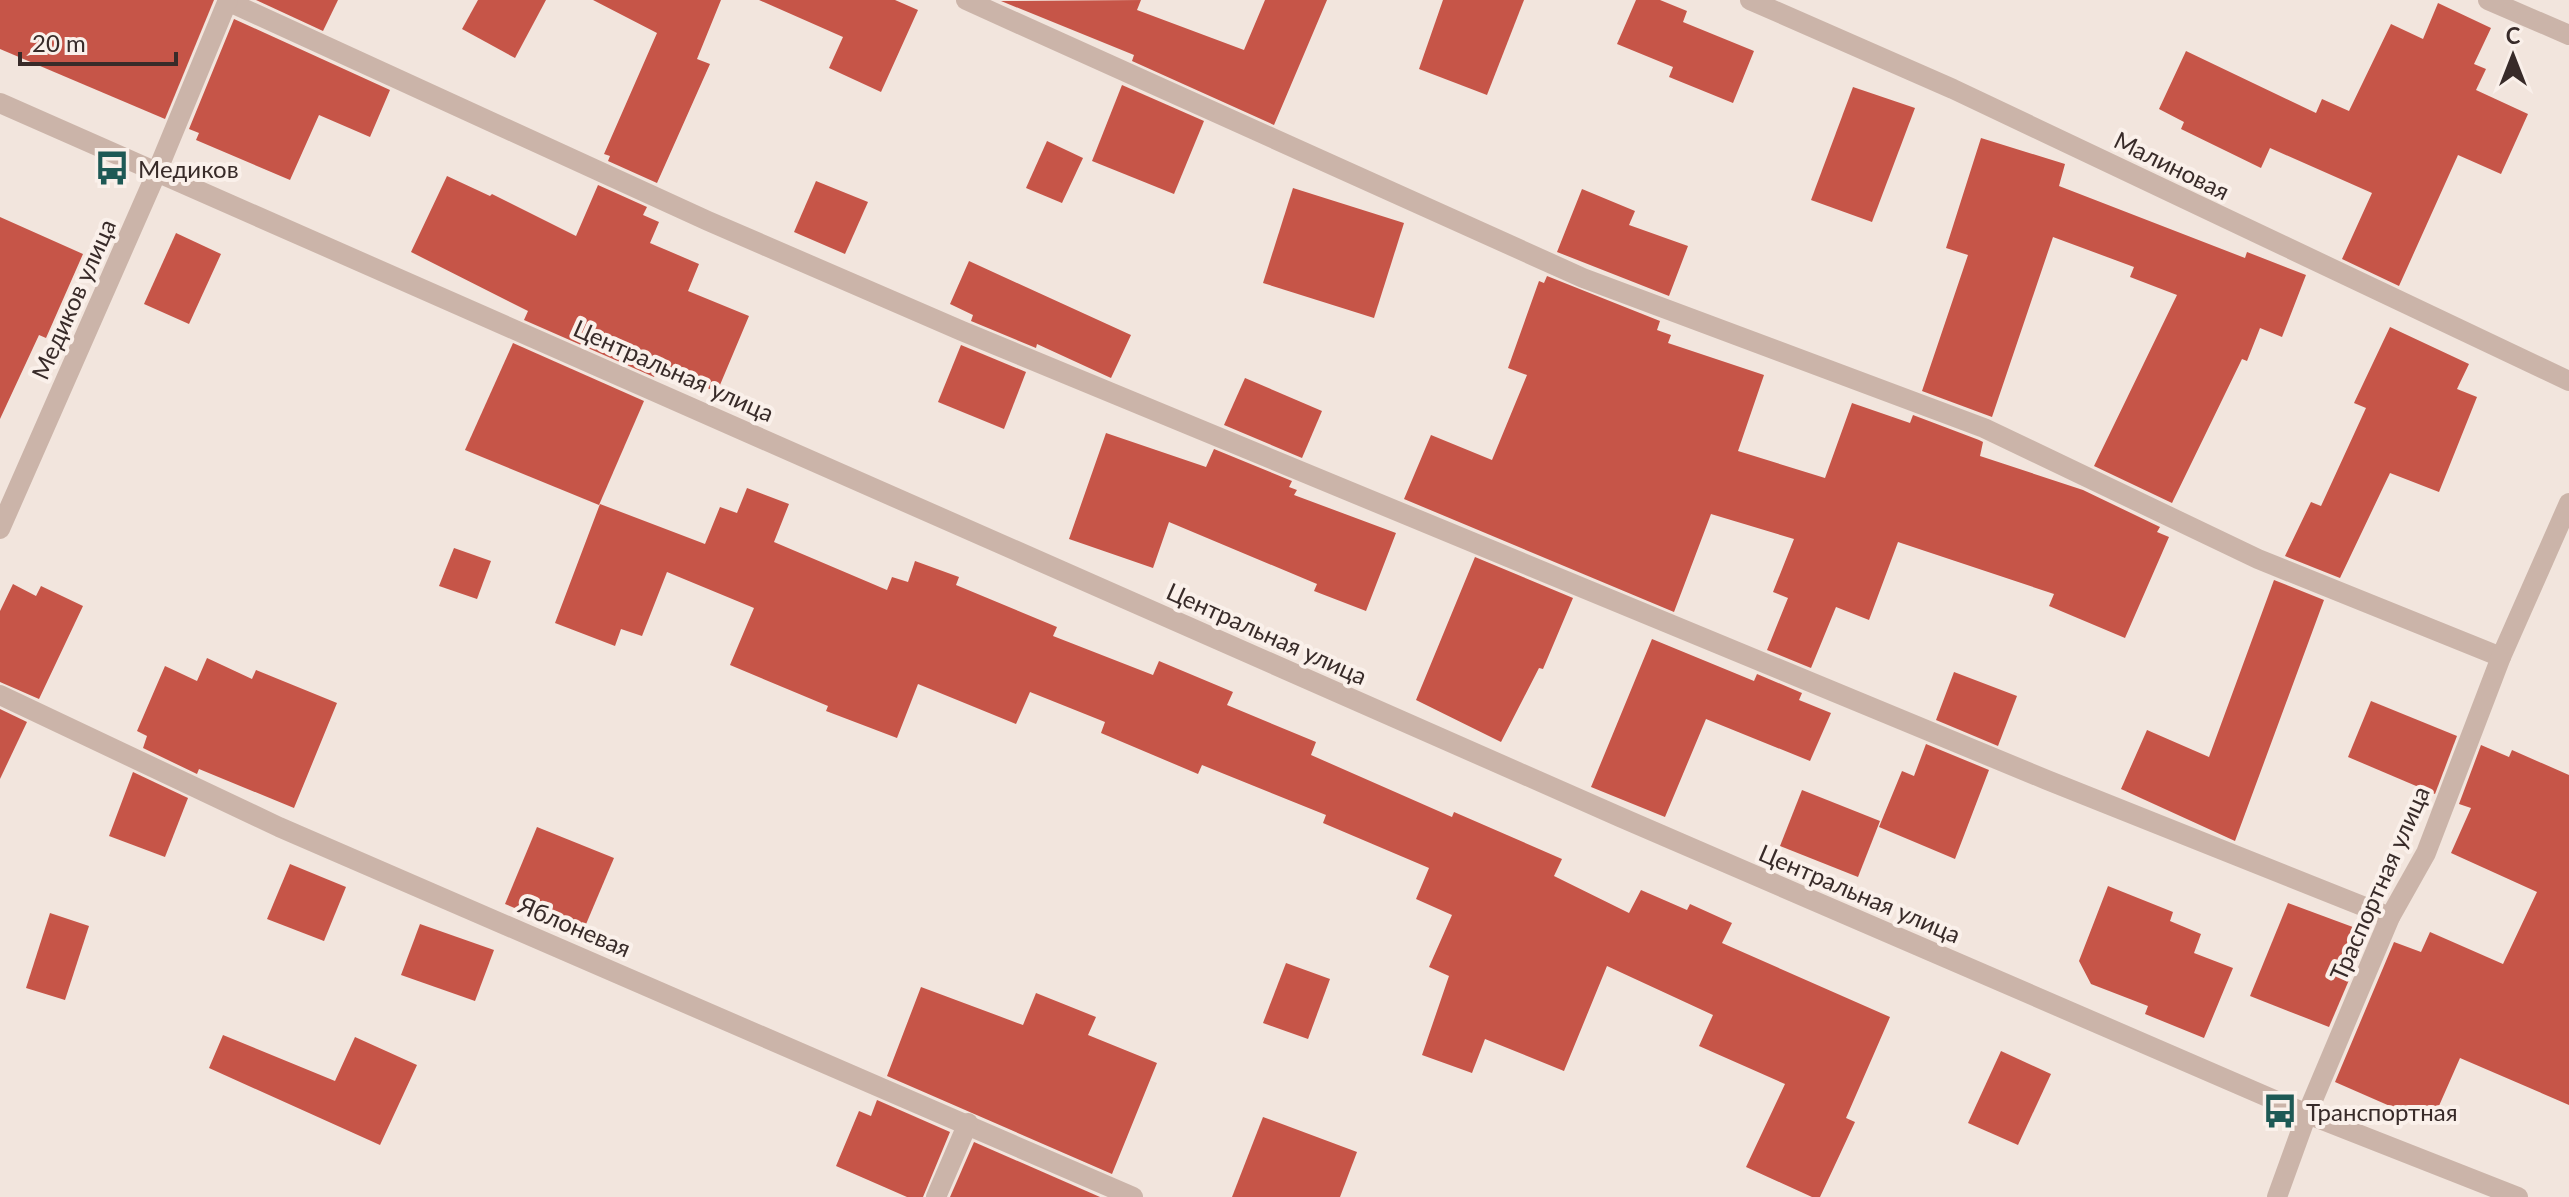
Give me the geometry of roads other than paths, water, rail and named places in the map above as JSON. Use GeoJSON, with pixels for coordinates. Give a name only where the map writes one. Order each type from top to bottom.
{"type":"FeatureCollection","features":[{"type":"Feature","properties":{"kind":"street"},"geometry":{"type":"LineString","coordinates":[[227,0],[708,221],[962,331],[2047,780],[2390,917]]}},
{"type":"Feature","properties":{"kind":"street","name":"Медиков улица"},"geometry":{"type":"LineString","coordinates":[[0,529],[156,174],[227,0]]}},
{"type":"Feature","properties":{"kind":"street"},"geometry":{"type":"LineString","coordinates":[[966,0],[1583,278],[1984,428],[2258,559],[2501,657]]}},
{"type":"Feature","properties":{"kind":"street","name":"Малиновая"},"geometry":{"type":"LineString","coordinates":[[1750,0],[1953,89],[2569,381]]}},
{"type":"Feature","properties":{"kind":"street"},"geometry":{"type":"LineString","coordinates":[[2488,0],[2569,35]]}},
{"type":"Feature","properties":{"kind":"street","name":"Центральная улица"},"geometry":{"type":"LineString","coordinates":[[0,103],[1620,817],[2307,1114],[2518,1197]]}},
{"type":"Feature","properties":{"kind":"street","name":"Траспортная улица"},"geometry":{"type":"LineString","coordinates":[[2277,1197],[2307,1114],[2390,917],[2426,853],[2501,657],[2569,503]]}},
{"type":"Feature","properties":{"kind":"street","name":"Яблоневая"},"geometry":{"type":"LineString","coordinates":[[0,695],[279,827],[1133,1197]]}},
{"type":"Feature","properties":{"kind":"street"},"geometry":{"type":"LineString","coordinates":[[936,1197],[968,1123]]}},
{"type":"Feature","properties":{"kind":"place","name":"Медиков"},"geometry":{"type":"Point","coordinates":[112,168]}},
{"type":"Feature","properties":{"kind":"place","name":"Транспортная"},"geometry":{"type":"Point","coordinates":[2280,1111]}}]}
